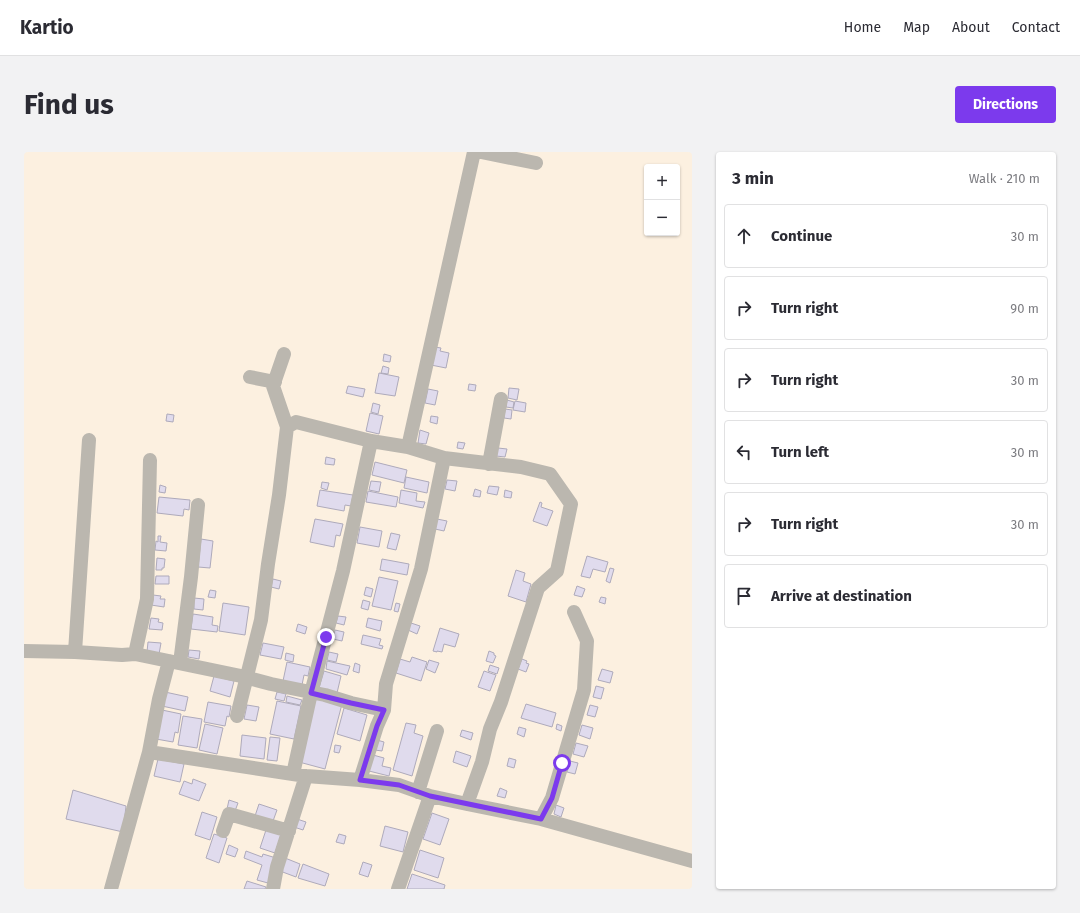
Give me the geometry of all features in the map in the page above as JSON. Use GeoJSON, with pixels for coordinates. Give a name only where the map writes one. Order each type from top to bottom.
{"type":"FeatureCollection","features":[{"type":"Feature","properties":{"kind":"street"},"geometry":{"type":"LineString","coordinates":[[408,448],[474,152]]}},
{"type":"Feature","properties":{"kind":"street"},"geometry":{"type":"LineString","coordinates":[[481,152],[536,163]]}},
{"type":"Feature","properties":{"kind":"street"},"geometry":{"type":"LineString","coordinates":[[237,716],[261,620],[279,495],[286,427],[273,386],[284,354]]}},
{"type":"Feature","properties":{"kind":"street"},"geometry":{"type":"LineString","coordinates":[[250,377],[274,382]]}},
{"type":"Feature","properties":{"kind":"street"},"geometry":{"type":"LineString","coordinates":[[489,464],[501,399]]}},
{"type":"Feature","properties":{"kind":"street"},"geometry":{"type":"LineString","coordinates":[[286,427],[296,422],[371,442],[408,448],[444,458],[521,468],[550,474],[571,504],[557,571],[538,588],[501,702],[490,729],[482,762],[467,804]]}},
{"type":"Feature","properties":{"kind":"street"},"geometry":{"type":"LineString","coordinates":[[75,652],[89,440]]}},
{"type":"Feature","properties":{"kind":"street"},"geometry":{"type":"LineString","coordinates":[[273,889],[277,867],[289,832],[311,693],[343,571],[371,442]]}},
{"type":"Feature","properties":{"kind":"street"},"geometry":{"type":"LineString","coordinates":[[360,780],[377,726],[384,710],[386,684],[421,569],[444,458]]}},
{"type":"Feature","properties":{"kind":"street"},"geometry":{"type":"LineString","coordinates":[[135,654],[147,599],[150,460]]}},
{"type":"Feature","properties":{"kind":"street"},"geometry":{"type":"LineString","coordinates":[[112,889],[149,752],[159,699],[174,662],[191,576],[198,505]]}},
{"type":"Feature","properties":{"kind":"street"},"geometry":{"type":"LineString","coordinates":[[541,819],[552,798],[584,690],[587,641],[574,612]]}},
{"type":"Feature","properties":{"kind":"street"},"geometry":{"type":"LineString","coordinates":[[24,651],[122,655],[135,654],[384,710]]}},
{"type":"Feature","properties":{"kind":"street"},"geometry":{"type":"LineString","coordinates":[[398,889],[424,794],[437,731]]}},
{"type":"Feature","properties":{"kind":"street"},"geometry":{"type":"LineString","coordinates":[[149,752],[299,775],[399,785],[424,794],[541,819],[692,861]]}},
{"type":"Feature","properties":{"kind":"street"},"geometry":{"type":"LineString","coordinates":[[223,830],[229,814],[289,832]]}},
{"type":"Feature","properties":{"kind":"building"},"geometry":{"type":"Polygon","coordinates":[[[435,347],[441,348],[440,351],[449,353],[446,368],[431,365],[435,347]]]}},
{"type":"Feature","properties":{"kind":"building"},"geometry":{"type":"Polygon","coordinates":[[[384,354],[391,356],[390,362],[383,361],[384,354]]]}},
{"type":"Feature","properties":{"kind":"building"},"geometry":{"type":"Polygon","coordinates":[[[383,366],[389,368],[388,374],[381,373],[383,366]]]}},
{"type":"Feature","properties":{"kind":"building"},"geometry":{"type":"Polygon","coordinates":[[[379,373],[399,377],[395,396],[375,393],[379,373]]]}},
{"type":"Feature","properties":{"kind":"building"},"geometry":{"type":"Polygon","coordinates":[[[469,384],[476,385],[475,391],[468,390],[469,384]]]}},
{"type":"Feature","properties":{"kind":"building"},"geometry":{"type":"Polygon","coordinates":[[[348,386],[365,389],[363,397],[346,393],[348,386]]]}},
{"type":"Feature","properties":{"kind":"building"},"geometry":{"type":"Polygon","coordinates":[[[509,388],[519,389],[517,400],[508,398],[509,388]]]}},
{"type":"Feature","properties":{"kind":"building"},"geometry":{"type":"Polygon","coordinates":[[[428,389],[438,391],[435,405],[425,403],[428,389]]]}},
{"type":"Feature","properties":{"kind":"building"},"geometry":{"type":"Polygon","coordinates":[[[507,400],[514,402],[513,408],[506,407],[507,400]]]}},
{"type":"Feature","properties":{"kind":"building"},"geometry":{"type":"Polygon","coordinates":[[[515,401],[526,403],[525,412],[513,410],[515,401]]]}},
{"type":"Feature","properties":{"kind":"building"},"geometry":{"type":"Polygon","coordinates":[[[373,403],[380,405],[378,414],[371,412],[373,403]]]}},
{"type":"Feature","properties":{"kind":"building"},"geometry":{"type":"Polygon","coordinates":[[[505,409],[512,410],[511,419],[504,418],[505,409]]]}},
{"type":"Feature","properties":{"kind":"building"},"geometry":{"type":"Polygon","coordinates":[[[370,413],[383,416],[379,434],[366,431],[370,413]]]}},
{"type":"Feature","properties":{"kind":"building"},"geometry":{"type":"Polygon","coordinates":[[[167,414],[174,415],[173,422],[166,421],[167,414]]]}},
{"type":"Feature","properties":{"kind":"building"},"geometry":{"type":"Polygon","coordinates":[[[431,416],[438,417],[437,424],[430,422],[431,416]]]}},
{"type":"Feature","properties":{"kind":"building"},"geometry":{"type":"Polygon","coordinates":[[[420,430],[429,433],[426,444],[418,443],[420,430]]]}},
{"type":"Feature","properties":{"kind":"building"},"geometry":{"type":"Polygon","coordinates":[[[458,442],[465,443],[463,449],[457,448],[458,442]]]}},
{"type":"Feature","properties":{"kind":"building"},"geometry":{"type":"Polygon","coordinates":[[[498,448],[507,449],[505,457],[496,456],[498,448]]]}},
{"type":"Feature","properties":{"kind":"building"},"geometry":{"type":"Polygon","coordinates":[[[326,457],[335,459],[334,465],[325,464],[326,457]]]}},
{"type":"Feature","properties":{"kind":"building"},"geometry":{"type":"Polygon","coordinates":[[[375,462],[407,470],[404,483],[372,475],[375,462]]]}},
{"type":"Feature","properties":{"kind":"building"},"geometry":{"type":"Polygon","coordinates":[[[406,477],[429,482],[427,493],[404,488],[406,477]]]}},
{"type":"Feature","properties":{"kind":"building"},"geometry":{"type":"Polygon","coordinates":[[[447,480],[457,481],[455,491],[445,489],[447,480]]]}},
{"type":"Feature","properties":{"kind":"building"},"geometry":{"type":"Polygon","coordinates":[[[371,481],[381,482],[379,492],[369,490],[371,481]]]}},
{"type":"Feature","properties":{"kind":"building"},"geometry":{"type":"Polygon","coordinates":[[[322,482],[329,483],[327,490],[321,488],[322,482]]]}},
{"type":"Feature","properties":{"kind":"building"},"geometry":{"type":"Polygon","coordinates":[[[160,485],[166,487],[165,493],[159,492],[160,485]]]}},
{"type":"Feature","properties":{"kind":"building"},"geometry":{"type":"Polygon","coordinates":[[[489,486],[499,487],[497,495],[487,493],[489,486]]]}},
{"type":"Feature","properties":{"kind":"building"},"geometry":{"type":"Polygon","coordinates":[[[475,489],[481,491],[480,497],[473,496],[475,489]]]}},
{"type":"Feature","properties":{"kind":"building"},"geometry":{"type":"Polygon","coordinates":[[[320,490],[353,495],[351,506],[345,505],[344,511],[317,506],[320,490]]]}},
{"type":"Feature","properties":{"kind":"building"},"geometry":{"type":"Polygon","coordinates":[[[401,490],[417,493],[416,501],[425,502],[423,508],[399,503],[401,490]]]}},
{"type":"Feature","properties":{"kind":"building"},"geometry":{"type":"Polygon","coordinates":[[[505,490],[512,492],[511,498],[504,497],[505,490]]]}},
{"type":"Feature","properties":{"kind":"building"},"geometry":{"type":"Polygon","coordinates":[[[368,491],[398,497],[396,507],[366,502],[368,491]]]}},
{"type":"Feature","properties":{"kind":"building"},"geometry":{"type":"Polygon","coordinates":[[[159,497],[190,500],[189,510],[184,509],[183,516],[157,513],[159,497]]]}},
{"type":"Feature","properties":{"kind":"building"},"geometry":{"type":"Polygon","coordinates":[[[540,502],[542,503],[541,507],[553,511],[547,526],[533,521],[540,502]]]}},
{"type":"Feature","properties":{"kind":"building"},"geometry":{"type":"Polygon","coordinates":[[[315,519],[343,524],[340,536],[336,535],[334,547],[310,542],[315,519]]]}},
{"type":"Feature","properties":{"kind":"building"},"geometry":{"type":"Polygon","coordinates":[[[437,519],[447,521],[444,531],[435,529],[437,519]]]}},
{"type":"Feature","properties":{"kind":"building"},"geometry":{"type":"Polygon","coordinates":[[[360,527],[382,531],[379,547],[357,543],[360,527]]]}},
{"type":"Feature","properties":{"kind":"building"},"geometry":{"type":"Polygon","coordinates":[[[391,533],[400,535],[396,550],[387,548],[391,533]]]}},
{"type":"Feature","properties":{"kind":"building"},"geometry":{"type":"Polygon","coordinates":[[[158,536],[161,536],[160,542],[167,543],[166,551],[155,550],[156,541],[158,542],[158,536]]]}},
{"type":"Feature","properties":{"kind":"building"},"geometry":{"type":"Polygon","coordinates":[[[201,539],[213,541],[210,568],[198,567],[201,539]]]}},
{"type":"Feature","properties":{"kind":"building"},"geometry":{"type":"Polygon","coordinates":[[[587,556],[608,562],[605,572],[593,569],[590,578],[581,576],[587,556]]]}},
{"type":"Feature","properties":{"kind":"building"},"geometry":{"type":"Polygon","coordinates":[[[157,558],[165,559],[164,568],[162,568],[162,570],[156,570],[157,558]]]}},
{"type":"Feature","properties":{"kind":"building"},"geometry":{"type":"Polygon","coordinates":[[[382,559],[409,564],[407,575],[380,570],[382,559]]]}},
{"type":"Feature","properties":{"kind":"building"},"geometry":{"type":"Polygon","coordinates":[[[610,568],[614,569],[610,583],[606,581],[610,568]]]}},
{"type":"Feature","properties":{"kind":"building"},"geometry":{"type":"Polygon","coordinates":[[[516,570],[525,573],[523,581],[531,584],[526,602],[508,596],[516,570]]]}},
{"type":"Feature","properties":{"kind":"building"},"geometry":{"type":"Polygon","coordinates":[[[156,576],[169,576],[169,584],[155,584],[156,576]]]}},
{"type":"Feature","properties":{"kind":"building"},"geometry":{"type":"Polygon","coordinates":[[[379,577],[398,581],[391,610],[372,606],[379,577]]]}},
{"type":"Feature","properties":{"kind":"building"},"geometry":{"type":"Polygon","coordinates":[[[273,579],[281,581],[279,589],[271,587],[273,579]]]}},
{"type":"Feature","properties":{"kind":"building"},"geometry":{"type":"Polygon","coordinates":[[[577,586],[585,589],[582,597],[574,595],[577,586]]]}},
{"type":"Feature","properties":{"kind":"building"},"geometry":{"type":"Polygon","coordinates":[[[366,587],[373,589],[371,597],[364,595],[366,587]]]}},
{"type":"Feature","properties":{"kind":"building"},"geometry":{"type":"Polygon","coordinates":[[[210,590],[216,591],[215,598],[208,597],[210,590]]]}},
{"type":"Feature","properties":{"kind":"building"},"geometry":{"type":"Polygon","coordinates":[[[153,595],[161,596],[160,599],[165,599],[164,607],[151,605],[153,595]]]}},
{"type":"Feature","properties":{"kind":"building"},"geometry":{"type":"Polygon","coordinates":[[[601,597],[606,598],[605,604],[599,602],[601,597]]]}},
{"type":"Feature","properties":{"kind":"building"},"geometry":{"type":"Polygon","coordinates":[[[194,598],[204,599],[203,610],[194,609],[194,598]]]}},
{"type":"Feature","properties":{"kind":"building"},"geometry":{"type":"Polygon","coordinates":[[[363,600],[370,602],[368,610],[361,608],[363,600]]]}},
{"type":"Feature","properties":{"kind":"building"},"geometry":{"type":"Polygon","coordinates":[[[223,603],[249,607],[245,635],[219,631],[223,603]]]}},
{"type":"Feature","properties":{"kind":"building"},"geometry":{"type":"Polygon","coordinates":[[[396,603],[400,604],[398,612],[394,611],[396,603]]]}},
{"type":"Feature","properties":{"kind":"building"},"geometry":{"type":"Polygon","coordinates":[[[193,614],[213,617],[212,625],[218,626],[217,632],[191,629],[193,614]]]}},
{"type":"Feature","properties":{"kind":"building"},"geometry":{"type":"Polygon","coordinates":[[[338,616],[346,617],[344,625],[336,623],[338,616]]]}},
{"type":"Feature","properties":{"kind":"building"},"geometry":{"type":"Polygon","coordinates":[[[151,618],[159,619],[158,622],[163,623],[162,630],[149,629],[151,618]]]}},
{"type":"Feature","properties":{"kind":"building"},"geometry":{"type":"Polygon","coordinates":[[[368,618],[382,621],[380,631],[366,627],[368,618]]]}},
{"type":"Feature","properties":{"kind":"building"},"geometry":{"type":"Polygon","coordinates":[[[411,623],[420,626],[417,634],[408,630],[411,623]]]}},
{"type":"Feature","properties":{"kind":"building"},"geometry":{"type":"Polygon","coordinates":[[[298,624],[307,627],[305,634],[296,631],[298,624]]]}},
{"type":"Feature","properties":{"kind":"building"},"geometry":{"type":"Polygon","coordinates":[[[440,628],[459,634],[455,647],[444,644],[442,652],[433,651],[440,628]]]}},
{"type":"Feature","properties":{"kind":"building"},"geometry":{"type":"Polygon","coordinates":[[[335,630],[344,632],[342,641],[333,639],[335,630]]]}},
{"type":"Feature","properties":{"kind":"building"},"geometry":{"type":"Polygon","coordinates":[[[363,635],[381,639],[379,645],[383,646],[382,649],[361,644],[363,635]]]}},
{"type":"Feature","properties":{"kind":"building"},"geometry":{"type":"Polygon","coordinates":[[[148,642],[161,643],[159,654],[147,652],[148,642]]]}},
{"type":"Feature","properties":{"kind":"building"},"geometry":{"type":"Polygon","coordinates":[[[263,643],[284,647],[281,659],[260,655],[263,643]]]}},
{"type":"Feature","properties":{"kind":"building"},"geometry":{"type":"Polygon","coordinates":[[[189,650],[200,651],[199,659],[188,657],[189,650]]]}},
{"type":"Feature","properties":{"kind":"building"},"geometry":{"type":"Polygon","coordinates":[[[489,651],[494,653],[496,656],[493,663],[486,661],[489,651]]]}},
{"type":"Feature","properties":{"kind":"building"},"geometry":{"type":"Polygon","coordinates":[[[329,652],[338,654],[336,662],[327,660],[329,652]]]}},
{"type":"Feature","properties":{"kind":"building"},"geometry":{"type":"Polygon","coordinates":[[[286,653],[294,655],[293,662],[285,660],[286,653]]]}},
{"type":"Feature","properties":{"kind":"building"},"geometry":{"type":"Polygon","coordinates":[[[412,657],[427,662],[421,681],[396,673],[400,659],[410,662],[412,657]]]}},
{"type":"Feature","properties":{"kind":"building"},"geometry":{"type":"Polygon","coordinates":[[[522,659],[527,661],[526,663],[529,664],[526,672],[518,669],[522,659]]]}},
{"type":"Feature","properties":{"kind":"building"},"geometry":{"type":"Polygon","coordinates":[[[429,660],[439,663],[435,673],[426,669],[429,660]]]}},
{"type":"Feature","properties":{"kind":"building"},"geometry":{"type":"Polygon","coordinates":[[[327,661],[350,666],[347,675],[326,669],[327,661]]]}},
{"type":"Feature","properties":{"kind":"building"},"geometry":{"type":"Polygon","coordinates":[[[287,662],[310,667],[308,676],[304,675],[302,685],[283,681],[287,662]]]}},
{"type":"Feature","properties":{"kind":"building"},"geometry":{"type":"Polygon","coordinates":[[[355,663],[360,665],[359,673],[353,671],[355,663]]]}},
{"type":"Feature","properties":{"kind":"building"},"geometry":{"type":"Polygon","coordinates":[[[490,665],[499,668],[497,674],[488,671],[490,665]]]}},
{"type":"Feature","properties":{"kind":"building"},"geometry":{"type":"Polygon","coordinates":[[[602,669],[613,672],[610,683],[598,680],[602,669]]]}},
{"type":"Feature","properties":{"kind":"building"},"geometry":{"type":"Polygon","coordinates":[[[324,671],[341,676],[337,693],[319,688],[324,671]]]}},
{"type":"Feature","properties":{"kind":"building"},"geometry":{"type":"Polygon","coordinates":[[[484,671],[496,675],[490,691],[478,687],[484,671]]]}},
{"type":"Feature","properties":{"kind":"building"},"geometry":{"type":"Polygon","coordinates":[[[214,676],[234,681],[230,697],[210,691],[214,676]]]}},
{"type":"Feature","properties":{"kind":"building"},"geometry":{"type":"Polygon","coordinates":[[[596,686],[604,688],[601,699],[593,697],[596,686]]]}},
{"type":"Feature","properties":{"kind":"building"},"geometry":{"type":"Polygon","coordinates":[[[165,692],[188,697],[185,711],[162,706],[165,692]]]}},
{"type":"Feature","properties":{"kind":"building"},"geometry":{"type":"Polygon","coordinates":[[[277,692],[286,694],[284,701],[275,699],[277,692]]]}},
{"type":"Feature","properties":{"kind":"building"},"geometry":{"type":"Polygon","coordinates":[[[287,696],[302,700],[300,705],[286,702],[287,696]]]}},
{"type":"Feature","properties":{"kind":"building"},"geometry":{"type":"Polygon","coordinates":[[[316,697],[342,704],[325,769],[299,762],[316,697]]]}},
{"type":"Feature","properties":{"kind":"building"},"geometry":{"type":"Polygon","coordinates":[[[277,701],[301,706],[294,739],[270,734],[277,701]]]}},
{"type":"Feature","properties":{"kind":"building"},"geometry":{"type":"Polygon","coordinates":[[[208,702],[231,706],[229,717],[227,716],[225,726],[204,722],[208,702]]]}},
{"type":"Feature","properties":{"kind":"building"},"geometry":{"type":"Polygon","coordinates":[[[526,704],[556,713],[552,727],[521,718],[526,704]]]}},
{"type":"Feature","properties":{"kind":"building"},"geometry":{"type":"Polygon","coordinates":[[[247,705],[259,707],[256,721],[244,719],[247,705]]]}},
{"type":"Feature","properties":{"kind":"building"},"geometry":{"type":"Polygon","coordinates":[[[590,705],[598,707],[595,717],[587,715],[590,705]]]}},
{"type":"Feature","properties":{"kind":"building"},"geometry":{"type":"Polygon","coordinates":[[[344,708],[367,715],[360,741],[337,734],[344,708]]]}},
{"type":"Feature","properties":{"kind":"building"},"geometry":{"type":"Polygon","coordinates":[[[162,710],[181,714],[178,733],[175,732],[173,742],[156,739],[162,710]]]}},
{"type":"Feature","properties":{"kind":"building"},"geometry":{"type":"Polygon","coordinates":[[[183,716],[202,719],[197,748],[178,745],[183,716]]]}},
{"type":"Feature","properties":{"kind":"building"},"geometry":{"type":"Polygon","coordinates":[[[406,723],[416,725],[414,733],[423,736],[412,776],[393,770],[406,723]]]}},
{"type":"Feature","properties":{"kind":"building"},"geometry":{"type":"Polygon","coordinates":[[[205,724],[223,728],[217,754],[199,750],[205,724]]]}},
{"type":"Feature","properties":{"kind":"building"},"geometry":{"type":"Polygon","coordinates":[[[557,724],[562,726],[561,731],[556,729],[557,724]]]}},
{"type":"Feature","properties":{"kind":"building"},"geometry":{"type":"Polygon","coordinates":[[[582,725],[593,728],[590,739],[579,735],[582,725]]]}},
{"type":"Feature","properties":{"kind":"building"},"geometry":{"type":"Polygon","coordinates":[[[519,727],[526,729],[524,737],[517,734],[519,727]]]}},
{"type":"Feature","properties":{"kind":"building"},"geometry":{"type":"Polygon","coordinates":[[[462,730],[473,733],[471,740],[460,736],[462,730]]]}},
{"type":"Feature","properties":{"kind":"building"},"geometry":{"type":"Polygon","coordinates":[[[242,735],[266,738],[264,759],[240,756],[242,735]]]}},
{"type":"Feature","properties":{"kind":"building"},"geometry":{"type":"Polygon","coordinates":[[[270,737],[280,738],[277,761],[267,760],[270,737]]]}},
{"type":"Feature","properties":{"kind":"building"},"geometry":{"type":"Polygon","coordinates":[[[377,740],[384,742],[382,751],[375,750],[377,740]]]}},
{"type":"Feature","properties":{"kind":"building"},"geometry":{"type":"Polygon","coordinates":[[[576,743],[588,746],[584,757],[573,754],[576,743]]]}},
{"type":"Feature","properties":{"kind":"building"},"geometry":{"type":"Polygon","coordinates":[[[335,745],[341,746],[339,753],[334,752],[335,745]]]}},
{"type":"Feature","properties":{"kind":"building"},"geometry":{"type":"Polygon","coordinates":[[[456,751],[471,756],[467,767],[453,762],[456,751]]]}},
{"type":"Feature","properties":{"kind":"building"},"geometry":{"type":"Polygon","coordinates":[[[373,755],[384,758],[382,766],[391,768],[389,776],[369,771],[373,755]]]}},
{"type":"Feature","properties":{"kind":"building"},"geometry":{"type":"Polygon","coordinates":[[[509,758],[516,760],[514,768],[507,766],[509,758]]]}},
{"type":"Feature","properties":{"kind":"building"},"geometry":{"type":"Polygon","coordinates":[[[158,759],[184,764],[180,782],[154,776],[158,759]]]}},
{"type":"Feature","properties":{"kind":"building"},"geometry":{"type":"Polygon","coordinates":[[[570,761],[578,763],[575,774],[567,772],[570,761]]]}},
{"type":"Feature","properties":{"kind":"building"},"geometry":{"type":"Polygon","coordinates":[[[193,779],[206,784],[199,801],[179,794],[184,781],[192,784],[193,779]]]}},
{"type":"Feature","properties":{"kind":"building"},"geometry":{"type":"Polygon","coordinates":[[[500,788],[507,791],[505,798],[497,796],[500,788]]]}},
{"type":"Feature","properties":{"kind":"building"},"geometry":{"type":"Polygon","coordinates":[[[73,790],[126,806],[123,832],[66,819],[73,790]]]}},
{"type":"Feature","properties":{"kind":"building"},"geometry":{"type":"Polygon","coordinates":[[[229,800],[238,803],[235,811],[227,809],[229,800]]]}},
{"type":"Feature","properties":{"kind":"building"},"geometry":{"type":"Polygon","coordinates":[[[259,804],[277,810],[273,821],[255,816],[259,804]]]}},
{"type":"Feature","properties":{"kind":"building"},"geometry":{"type":"Polygon","coordinates":[[[556,805],[564,808],[561,817],[554,814],[556,805]]]}},
{"type":"Feature","properties":{"kind":"building"},"geometry":{"type":"Polygon","coordinates":[[[202,812],[217,817],[210,840],[195,835],[202,812]]]}},
{"type":"Feature","properties":{"kind":"building"},"geometry":{"type":"Polygon","coordinates":[[[432,813],[449,819],[440,845],[423,839],[432,813]]]}},
{"type":"Feature","properties":{"kind":"building"},"geometry":{"type":"Polygon","coordinates":[[[297,819],[306,822],[303,830],[294,827],[297,819]]]}},
{"type":"Feature","properties":{"kind":"building"},"geometry":{"type":"Polygon","coordinates":[[[385,826],[408,832],[403,852],[380,846],[385,826]]]}},
{"type":"Feature","properties":{"kind":"building"},"geometry":{"type":"Polygon","coordinates":[[[266,830],[281,835],[275,853],[260,848],[266,830]]]}},
{"type":"Feature","properties":{"kind":"building"},"geometry":{"type":"Polygon","coordinates":[[[214,834],[227,838],[219,863],[206,858],[214,834]]]}},
{"type":"Feature","properties":{"kind":"building"},"geometry":{"type":"Polygon","coordinates":[[[339,834],[346,836],[344,844],[336,842],[339,834]]]}},
{"type":"Feature","properties":{"kind":"building"},"geometry":{"type":"Polygon","coordinates":[[[229,845],[238,849],[235,857],[226,854],[229,845]]]}},
{"type":"Feature","properties":{"kind":"building"},"geometry":{"type":"Polygon","coordinates":[[[420,850],[444,858],[438,878],[414,870],[420,850]]]}},
{"type":"Feature","properties":{"kind":"building"},"geometry":{"type":"Polygon","coordinates":[[[246,851],[262,857],[263,854],[276,858],[268,883],[257,880],[262,865],[244,858],[246,851]]]}},
{"type":"Feature","properties":{"kind":"building"},"geometry":{"type":"Polygon","coordinates":[[[285,858],[300,864],[296,877],[280,871],[285,858]]]}},
{"type":"Feature","properties":{"kind":"building"},"geometry":{"type":"Polygon","coordinates":[[[363,862],[372,865],[368,877],[359,874],[363,862]]]}},
{"type":"Feature","properties":{"kind":"building"},"geometry":{"type":"Polygon","coordinates":[[[303,864],[329,874],[325,886],[298,878],[303,864]]]}},
{"type":"Feature","properties":{"kind":"building"},"geometry":{"type":"Polygon","coordinates":[[[412,874],[445,885],[444,889],[407,889],[412,874]]]}},
{"type":"Feature","properties":{"kind":"building"},"geometry":{"type":"Polygon","coordinates":[[[247,881],[266,887],[265,889],[244,889],[247,881]]]}},
{"type":"Feature","properties":{"kind":"route"},"geometry":{"type":"LineString","coordinates":[[326,637],[311,693],[325,695],[351,703],[384,710],[377,726],[360,780],[399,785],[430,796],[541,819],[552,798],[562,763]]}}]}
